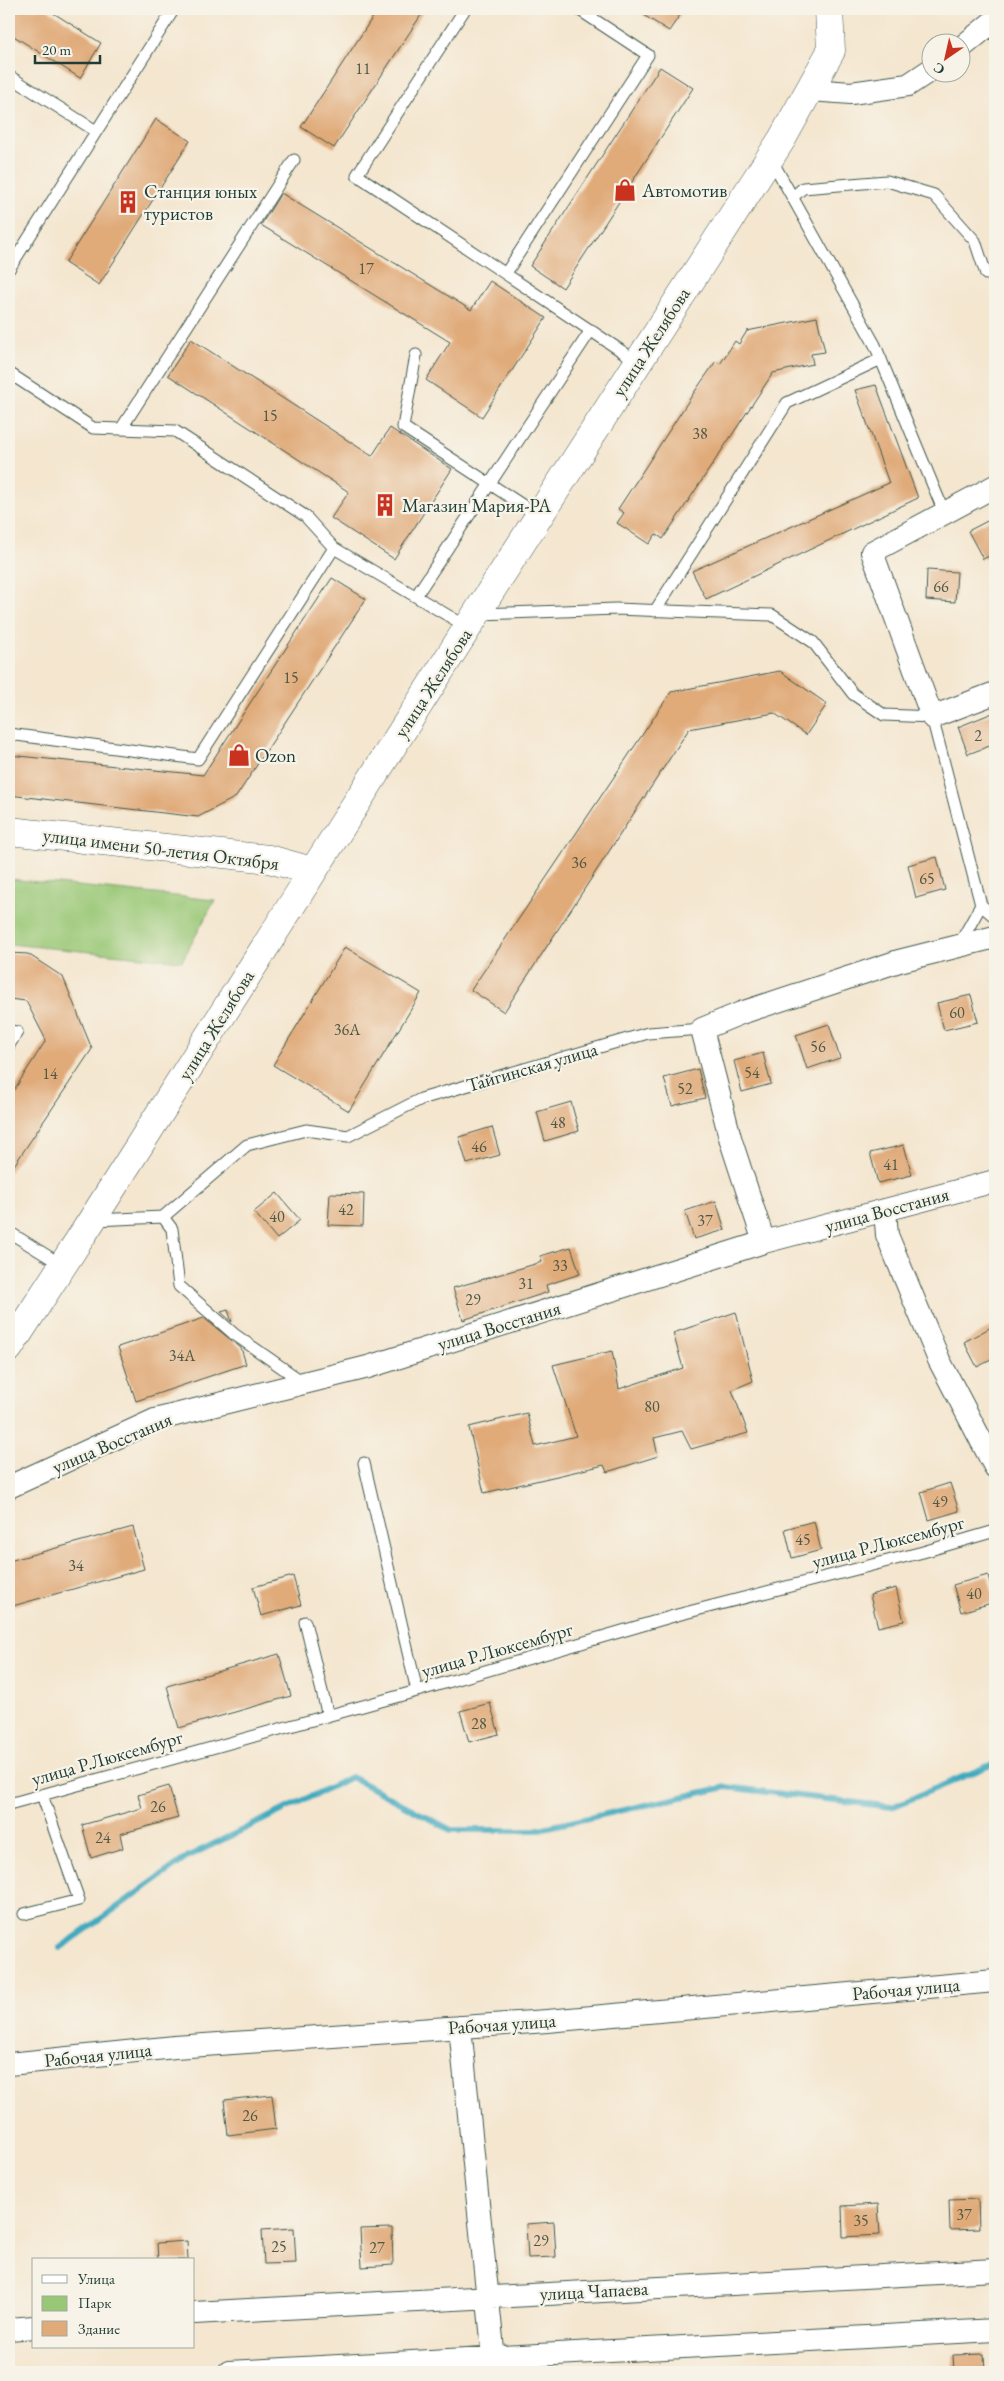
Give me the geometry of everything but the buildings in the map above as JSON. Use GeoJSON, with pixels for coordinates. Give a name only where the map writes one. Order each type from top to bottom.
{"type":"FeatureCollection","features":[{"type":"Feature","properties":{"kind":"street","name":"улица Желябова"},"geometry":{"type":"LineString","coordinates":[[9,1348],[539,516],[770,158],[831,51],[829,9]]}},
{"type":"Feature","properties":{"kind":"street"},"geometry":{"type":"LineString","coordinates":[[972,38],[995,20]]}},
{"type":"Feature","properties":{"kind":"street"},"geometry":{"type":"LineString","coordinates":[[810,90],[851,93],[908,86],[922,76]]}},
{"type":"Feature","properties":{"kind":"street"},"geometry":{"type":"LineString","coordinates":[[995,486],[872,552],[932,717],[995,693]]}},
{"type":"Feature","properties":{"kind":"street","name":"улица имени 50-летия Октября"},"geometry":{"type":"LineString","coordinates":[[9,831],[269,859],[312,871]]}},
{"type":"Feature","properties":{"kind":"street","name":"Тайгинская улица"},"geometry":{"type":"LineString","coordinates":[[702,1029],[741,1013],[899,961],[995,937]]}},
{"type":"Feature","properties":{"kind":"street"},"geometry":{"type":"LineString","coordinates":[[702,1029],[731,1141],[764,1242]]}},
{"type":"Feature","properties":{"kind":"street","name":"улица Восстания"},"geometry":{"type":"LineString","coordinates":[[9,1487],[155,1420],[368,1367],[764,1242],[995,1181]]}},
{"type":"Feature","properties":{"kind":"street"},"geometry":{"type":"LineString","coordinates":[[885,1210],[887,1235],[939,1360],[995,1467]]}},
{"type":"Feature","properties":{"kind":"street","name":"Рабочая улица"},"geometry":{"type":"LineString","coordinates":[[9,2064],[175,2047],[460,2027],[995,1981]]}},
{"type":"Feature","properties":{"kind":"street"},"geometry":{"type":"LineString","coordinates":[[460,2027],[494,2359]]}},
{"type":"Feature","properties":{"kind":"street","name":"улица Чапаева"},"geometry":{"type":"LineString","coordinates":[[195,2313],[995,2270]]}},
{"type":"Feature","properties":{"kind":"street"},"geometry":{"type":"LineString","coordinates":[[9,2329],[32,2327]]}},
{"type":"Feature","properties":{"kind":"street"},"geometry":{"type":"LineString","coordinates":[[229,2372],[494,2359],[995,2330]]}},
{"type":"Feature","properties":{"kind":"lane"},"geometry":{"type":"LineString","coordinates":[[9,269],[174,9]]}},
{"type":"Feature","properties":{"kind":"lane"},"geometry":{"type":"LineString","coordinates":[[465,9],[357,175],[638,362]]}},
{"type":"Feature","properties":{"kind":"lane"},"geometry":{"type":"LineString","coordinates":[[506,273],[648,54],[578,9]]}},
{"type":"Feature","properties":{"kind":"lane"},"geometry":{"type":"LineString","coordinates":[[9,76],[96,131]]}},
{"type":"Feature","properties":{"kind":"lane"},"geometry":{"type":"LineString","coordinates":[[770,158],[881,359],[944,512]]}},
{"type":"Feature","properties":{"kind":"lane"},"geometry":{"type":"LineString","coordinates":[[121,429],[294,160]]}},
{"type":"Feature","properties":{"kind":"lane"},"geometry":{"type":"LineString","coordinates":[[793,197],[803,188],[887,181],[934,195],[975,241],[986,274],[995,274]]}},
{"type":"Feature","properties":{"kind":"lane"},"geometry":{"type":"LineString","coordinates":[[416,596],[591,330]]}},
{"type":"Feature","properties":{"kind":"lane"},"geometry":{"type":"LineString","coordinates":[[416,355],[403,427],[539,516]]}},
{"type":"Feature","properties":{"kind":"lane"},"geometry":{"type":"LineString","coordinates":[[655,611],[787,403],[881,359]]}},
{"type":"Feature","properties":{"kind":"lane"},"geometry":{"type":"LineString","coordinates":[[9,373],[93,428],[175,431],[305,516],[334,548],[416,596],[473,621],[616,609],[772,614],[813,642],[853,694],[884,715],[932,717],[981,905],[995,916]]}},
{"type":"Feature","properties":{"kind":"lane"},"geometry":{"type":"LineString","coordinates":[[9,734],[198,759],[334,548]]}},
{"type":"Feature","properties":{"kind":"lane"},"geometry":{"type":"LineString","coordinates":[[958,946],[981,905]]}},
{"type":"Feature","properties":{"kind":"lane","name":"Тайгинская улица"},"geometry":{"type":"LineString","coordinates":[[163,1218],[247,1146],[306,1130],[348,1136],[422,1099],[648,1033],[702,1029]]}},
{"type":"Feature","properties":{"kind":"lane"},"geometry":{"type":"LineString","coordinates":[[9,1031],[17,1032],[9,1045]]}},
{"type":"Feature","properties":{"kind":"lane"},"geometry":{"type":"LineString","coordinates":[[92,1220],[163,1218],[172,1229],[179,1286],[234,1334],[304,1383]]}},
{"type":"Feature","properties":{"kind":"lane"},"geometry":{"type":"LineString","coordinates":[[9,1232],[62,1265]]}},
{"type":"Feature","properties":{"kind":"lane"},"geometry":{"type":"LineString","coordinates":[[364,1462],[417,1691]]}},
{"type":"Feature","properties":{"kind":"lane","name":"улица Р.Люксембург"},"geometry":{"type":"LineString","coordinates":[[9,1804],[417,1691],[677,1615],[914,1554],[995,1531]]}},
{"type":"Feature","properties":{"kind":"lane"},"geometry":{"type":"LineString","coordinates":[[305,1622],[328,1716]]}},
{"type":"Feature","properties":{"kind":"lane"},"geometry":{"type":"LineString","coordinates":[[24,1914],[80,1900],[42,1795]]}},
{"type":"Feature","properties":{"kind":"green space"},"geometry":{"type":"Polygon","coordinates":[[[9,879],[215,900],[182,961],[9,944],[9,879]]]}},
{"type":"Feature","properties":{"kind":"waterway"},"geometry":{"type":"LineString","coordinates":[[60,1948],[189,1856],[351,1777],[451,1830],[535,1830],[726,1787],[892,1807],[995,1763]]}},
{"type":"Feature","properties":{"kind":"place","name":"Автомотив"},"geometry":{"type":"Point","coordinates":[625,190]}},
{"type":"Feature","properties":{"kind":"place","name":"Станция юных туристов"},"geometry":{"type":"Point","coordinates":[128,202]}},
{"type":"Feature","properties":{"kind":"place","name":"Магазин Мария-РА"},"geometry":{"type":"Point","coordinates":[385,505]}},
{"type":"Feature","properties":{"kind":"place","name":"Ozon"},"geometry":{"type":"Point","coordinates":[239,755]}}]}
